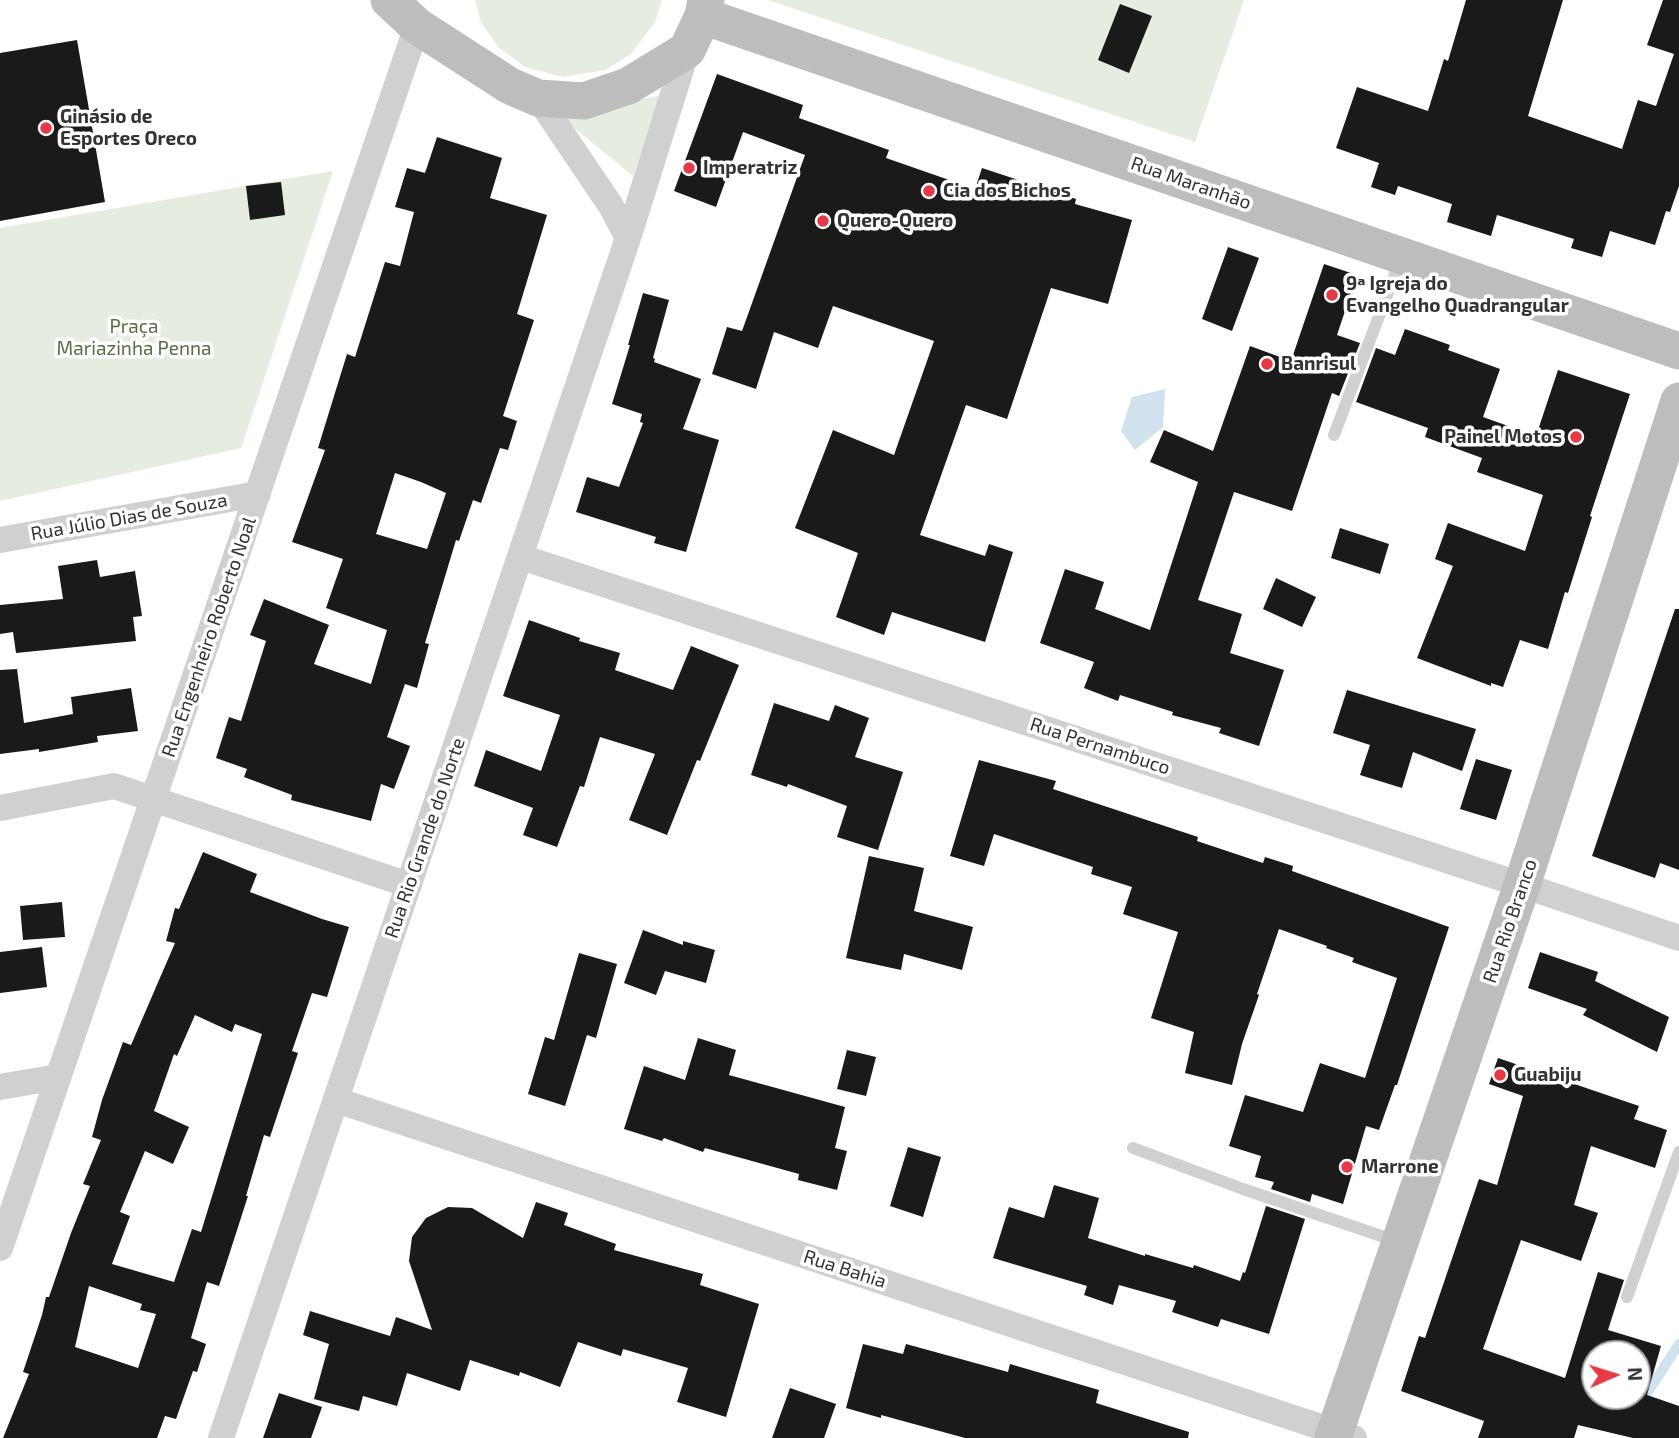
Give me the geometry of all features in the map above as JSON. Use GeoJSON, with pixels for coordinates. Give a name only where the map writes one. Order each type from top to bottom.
{"type":"FeatureCollection","features":[{"type":"Feature","properties":{"kind":"main road"},"geometry":{"type":"LineString","coordinates":[[389,0],[419,13],[510,86],[538,98],[584,101],[628,86],[687,50],[704,8]]}},
{"type":"Feature","properties":{"kind":"main road","name":"Rua Maranhão"},"geometry":{"type":"LineString","coordinates":[[704,8],[1402,256],[1679,351]]}},
{"type":"Feature","properties":{"kind":"main road","name":"Rua Rio Branco"},"geometry":{"type":"LineString","coordinates":[[1341,1436],[1400,1242],[1522,885],[1679,401]]}},
{"type":"Feature","properties":{"kind":"street","name":"Rua Engenheiro Roberto Noal"},"geometry":{"type":"LineString","coordinates":[[0,1248],[419,13]]}},
{"type":"Feature","properties":{"kind":"street","name":"Rua Rio Grande do Norte"},"geometry":{"type":"LineString","coordinates":[[221,1438],[628,238],[687,50]]}},
{"type":"Feature","properties":{"kind":"street"},"geometry":{"type":"LineString","coordinates":[[538,98],[611,206],[628,238]]}},
{"type":"Feature","properties":{"kind":"street","name":"Rua Júlio Dias de Souza"},"geometry":{"type":"LineString","coordinates":[[0,540],[258,494]]}},
{"type":"Feature","properties":{"kind":"street","name":"Rua Pernambuco"},"geometry":{"type":"LineString","coordinates":[[520,556],[1679,938]]}},
{"type":"Feature","properties":{"kind":"street"},"geometry":{"type":"LineString","coordinates":[[0,808],[114,786],[409,885]]}},
{"type":"Feature","properties":{"kind":"street"},"geometry":{"type":"LineString","coordinates":[[0,1087],[58,1077]]}},
{"type":"Feature","properties":{"kind":"street","name":"Rua Bahia"},"geometry":{"type":"LineString","coordinates":[[336,1100],[1341,1436]]}},
{"type":"Feature","properties":{"kind":"lane"},"geometry":{"type":"LineString","coordinates":[[1334,435],[1402,256]]}},
{"type":"Feature","properties":{"kind":"lane"},"geometry":{"type":"LineString","coordinates":[[1133,1148],[1243,1189],[1400,1242]]}},
{"type":"Feature","properties":{"kind":"lane"},"geometry":{"type":"LineString","coordinates":[[1628,1297],[1679,1152]]}},
{"type":"Feature","properties":{"kind":"green space"},"geometry":{"type":"Polygon","coordinates":[[[475,0],[662,0],[655,22],[631,54],[605,70],[563,77],[525,67],[498,47],[481,22],[475,0]]]}},
{"type":"Feature","properties":{"kind":"green space"},"geometry":{"type":"Polygon","coordinates":[[[768,0],[1244,0],[1195,142],[768,0]]]}},
{"type":"Feature","properties":{"kind":"green space"},"geometry":{"type":"Polygon","coordinates":[[[661,95],[633,176],[562,118],[661,95]]]}},
{"type":"Feature","properties":{"kind":"green space","name":"Praça Mariazinha Penna"},"geometry":{"type":"Polygon","coordinates":[[[333,171],[241,448],[0,501],[0,228],[333,171]]]}},
{"type":"Feature","properties":{"kind":"water"},"geometry":{"type":"Polygon","coordinates":[[[1165,389],[1163,427],[1135,450],[1121,431],[1132,397],[1165,389]]]}},
{"type":"Feature","properties":{"kind":"building"},"geometry":{"type":"Polygon","coordinates":[[[1466,0],[1563,0],[1528,116],[1622,149],[1638,100],[1656,106],[1674,54],[1647,45],[1663,0],[1679,0],[1679,186],[1670,212],[1666,211],[1655,245],[1610,231],[1602,257],[1571,248],[1574,239],[1497,215],[1491,236],[1447,222],[1452,204],[1398,186],[1395,195],[1371,187],[1379,163],[1336,148],[1357,87],[1428,111],[1444,59],[1448,61],[1466,0]]]}},
{"type":"Feature","properties":{"kind":"building"},"geometry":{"type":"Polygon","coordinates":[[[1120,4],[1152,16],[1129,73],[1098,60],[1120,4]]]}},
{"type":"Feature","properties":{"kind":"building","name":"Ginásio de Esportes Oreco"},"geometry":{"type":"Polygon","coordinates":[[[77,40],[105,202],[0,221],[0,53],[77,40]]]}},
{"type":"Feature","properties":{"kind":"building"},"geometry":{"type":"Polygon","coordinates":[[[717,74],[803,105],[799,118],[889,150],[886,158],[975,189],[982,168],[1076,199],[1075,204],[1132,220],[1108,304],[1051,288],[1007,419],[966,405],[920,535],[985,556],[989,544],[1013,552],[985,642],[892,612],[884,635],[836,617],[858,553],[795,528],[833,430],[894,455],[934,341],[833,306],[818,348],[774,332],[756,389],[712,374],[727,327],[742,331],[805,155],[743,132],[716,207],[674,191],[717,74]]]}},
{"type":"Feature","properties":{"kind":"building"},"geometry":{"type":"Polygon","coordinates":[[[437,137],[502,158],[490,198],[547,215],[517,314],[534,320],[503,416],[517,421],[508,450],[500,448],[481,503],[473,500],[459,541],[456,540],[425,643],[429,644],[417,688],[405,684],[387,737],[410,746],[394,789],[381,784],[371,821],[291,800],[292,795],[244,777],[247,769],[216,758],[229,717],[241,721],[266,641],[250,635],[264,599],[329,625],[314,664],[371,684],[387,630],[326,608],[343,559],[292,542],[325,450],[318,448],[347,354],[355,357],[385,262],[400,266],[414,212],[395,207],[407,168],[425,173],[437,137]],[[395,473],[376,534],[427,549],[446,493],[395,473]]]}},
{"type":"Feature","properties":{"kind":"building"},"geometry":{"type":"Polygon","coordinates":[[[281,182],[285,215],[250,220],[246,186],[281,182]]]}},
{"type":"Feature","properties":{"kind":"building"},"geometry":{"type":"Polygon","coordinates":[[[1228,247],[1259,258],[1232,331],[1202,319],[1228,247]]]}},
{"type":"Feature","properties":{"kind":"building"},"geometry":{"type":"Polygon","coordinates":[[[1324,264],[1357,275],[1337,335],[1360,343],[1339,396],[1332,393],[1292,511],[1234,492],[1198,600],[1242,614],[1230,653],[1284,670],[1259,746],[1219,733],[1221,728],[1172,715],[1173,712],[1120,695],[1118,701],[1084,688],[1094,662],[1040,643],[1065,569],[1104,582],[1095,609],[1150,630],[1198,482],[1150,462],[1164,430],[1213,451],[1250,346],[1291,361],[1324,264]]]}},
{"type":"Feature","properties":{"kind":"building"},"geometry":{"type":"Polygon","coordinates":[[[643,293],[669,300],[654,362],[701,379],[683,429],[719,440],[686,552],[654,543],[656,537],[576,512],[587,477],[619,487],[643,423],[640,422],[642,414],[612,404],[643,293]]]}},
{"type":"Feature","properties":{"kind":"building"},"geometry":{"type":"Polygon","coordinates":[[[1405,329],[1450,345],[1448,350],[1500,369],[1483,417],[1536,436],[1558,370],[1630,394],[1548,649],[1520,640],[1503,687],[1491,683],[1491,686],[1417,658],[1453,566],[1435,559],[1448,523],[1525,551],[1543,495],[1477,472],[1482,458],[1425,437],[1428,428],[1356,402],[1376,348],[1395,355],[1405,329]]]}},
{"type":"Feature","properties":{"kind":"building"},"geometry":{"type":"Polygon","coordinates":[[[1340,528],[1389,544],[1380,574],[1331,558],[1340,528]]]}},
{"type":"Feature","properties":{"kind":"building"},"geometry":{"type":"Polygon","coordinates":[[[97,560],[100,577],[135,571],[142,616],[133,617],[136,641],[16,653],[13,632],[0,634],[0,605],[63,599],[58,566],[97,560]]]}},
{"type":"Feature","properties":{"kind":"building"},"geometry":{"type":"Polygon","coordinates":[[[1276,578],[1316,597],[1302,627],[1263,609],[1276,578]]]}},
{"type":"Feature","properties":{"kind":"building"},"geometry":{"type":"Polygon","coordinates":[[[1675,609],[1679,609],[1679,870],[1660,863],[1655,878],[1592,856],[1675,609]]]}},
{"type":"Feature","properties":{"kind":"building"},"geometry":{"type":"Polygon","coordinates":[[[529,620],[580,638],[579,641],[620,653],[615,670],[673,690],[691,646],[739,665],[667,835],[629,820],[655,754],[600,737],[584,787],[580,786],[557,847],[523,835],[533,808],[474,786],[486,750],[541,771],[560,715],[503,696],[529,620]]]}},
{"type":"Feature","properties":{"kind":"building"},"geometry":{"type":"Polygon","coordinates":[[[17,669],[24,723],[73,714],[71,697],[131,688],[138,731],[97,736],[98,742],[39,752],[39,749],[0,754],[0,670],[17,669]]]}},
{"type":"Feature","properties":{"kind":"building"},"geometry":{"type":"Polygon","coordinates":[[[1347,690],[1476,729],[1462,771],[1413,752],[1402,788],[1360,775],[1370,745],[1333,733],[1347,690]]]}},
{"type":"Feature","properties":{"kind":"building"},"geometry":{"type":"Polygon","coordinates":[[[774,703],[829,721],[835,705],[869,718],[855,757],[903,772],[878,850],[837,837],[847,806],[788,784],[787,787],[751,775],[774,703]]]}},
{"type":"Feature","properties":{"kind":"building"},"geometry":{"type":"Polygon","coordinates":[[[1476,759],[1512,770],[1496,820],[1460,809],[1476,759]]]}},
{"type":"Feature","properties":{"kind":"building"},"geometry":{"type":"Polygon","coordinates":[[[979,760],[1056,781],[1053,789],[1198,837],[1197,841],[1263,863],[1265,857],[1293,866],[1292,871],[1449,927],[1397,1085],[1379,1130],[1366,1126],[1343,1204],[1312,1194],[1310,1202],[1271,1189],[1274,1182],[1255,1177],[1261,1156],[1229,1146],[1245,1095],[1303,1112],[1320,1063],[1365,1078],[1397,978],[1352,962],[1354,958],[1326,948],[1327,946],[1279,929],[1257,994],[1259,995],[1242,1044],[1232,1085],[1185,1073],[1194,1032],[1151,1018],[1178,932],[1123,914],[1132,887],[1091,874],[1093,867],[994,834],[984,866],[950,856],[979,760]]]}},
{"type":"Feature","properties":{"kind":"building"},"geometry":{"type":"Polygon","coordinates":[[[203,852],[257,874],[250,892],[349,927],[327,997],[312,993],[292,1051],[298,1053],[270,1137],[264,1135],[219,1286],[207,1282],[191,1338],[206,1344],[176,1419],[165,1416],[157,1438],[3,1438],[29,1374],[23,1372],[46,1297],[49,1297],[90,1186],[83,1184],[101,1140],[92,1137],[102,1100],[123,1042],[131,1045],[175,943],[166,941],[175,908],[179,909],[203,852]],[[195,1015],[177,1056],[174,1054],[154,1111],[189,1127],[173,1164],[145,1151],[120,1212],[130,1216],[112,1264],[174,1282],[192,1229],[201,1232],[262,1034],[235,1024],[232,1032],[195,1015]],[[89,1286],[75,1347],[138,1368],[156,1314],[140,1310],[142,1304],[89,1286]]]}},
{"type":"Feature","properties":{"kind":"building"},"geometry":{"type":"Polygon","coordinates":[[[869,856],[924,868],[914,911],[973,927],[962,970],[904,954],[901,970],[846,958],[869,856]]]}},
{"type":"Feature","properties":{"kind":"building"},"geometry":{"type":"Polygon","coordinates":[[[62,902],[65,937],[23,940],[20,906],[62,902]]]}},
{"type":"Feature","properties":{"kind":"building"},"geometry":{"type":"Polygon","coordinates":[[[643,930],[683,945],[683,941],[715,950],[706,983],[665,971],[656,995],[624,983],[643,930]]]}},
{"type":"Feature","properties":{"kind":"building"},"geometry":{"type":"Polygon","coordinates":[[[42,947],[47,987],[0,993],[0,952],[42,947]]]}},
{"type":"Feature","properties":{"kind":"building"},"geometry":{"type":"Polygon","coordinates":[[[1540,952],[1598,972],[1595,981],[1669,1017],[1657,1052],[1583,1015],[1587,1009],[1528,988],[1540,952]]]}},
{"type":"Feature","properties":{"kind":"building"},"geometry":{"type":"Polygon","coordinates":[[[579,953],[617,964],[596,1038],[587,1035],[565,1106],[528,1094],[545,1037],[554,1040],[579,953]]]}},
{"type":"Feature","properties":{"kind":"building"},"geometry":{"type":"Polygon","coordinates":[[[698,1038],[736,1050],[729,1075],[845,1107],[835,1148],[847,1151],[837,1190],[798,1180],[799,1174],[705,1148],[703,1152],[664,1138],[662,1141],[624,1129],[644,1066],[685,1080],[698,1038]]]}},
{"type":"Feature","properties":{"kind":"building"},"geometry":{"type":"Polygon","coordinates":[[[847,1050],[876,1057],[866,1096],[837,1089],[847,1050]]]}},
{"type":"Feature","properties":{"kind":"building"},"geometry":{"type":"Polygon","coordinates":[[[1498,1058],[1639,1106],[1634,1119],[1667,1130],[1655,1168],[1591,1146],[1574,1205],[1598,1213],[1581,1261],[1521,1240],[1483,1349],[1565,1378],[1598,1272],[1624,1280],[1608,1330],[1641,1340],[1581,1340],[1581,1410],[1651,1410],[1651,1396],[1679,1406],[1679,1438],[1633,1438],[1578,1425],[1574,1438],[1478,1438],[1484,1421],[1401,1391],[1419,1336],[1425,1338],[1479,1179],[1497,1185],[1523,1096],[1489,1084],[1498,1058]]]}},
{"type":"Feature","properties":{"kind":"building"},"geometry":{"type":"Polygon","coordinates":[[[908,1147],[941,1157],[923,1217],[890,1206],[908,1147]]]}},
{"type":"Feature","properties":{"kind":"building"},"geometry":{"type":"Polygon","coordinates":[[[1054,1185],[1099,1198],[1088,1238],[1145,1256],[1193,1268],[1194,1265],[1240,1281],[1243,1272],[1245,1273],[1266,1206],[1305,1219],[1269,1334],[1221,1319],[1218,1327],[1172,1312],[1176,1301],[1119,1285],[1113,1305],[1084,1295],[1087,1286],[993,1258],[1009,1207],[1044,1218],[1054,1185]]]}},
{"type":"Feature","properties":{"kind":"building"},"geometry":{"type":"Polygon","coordinates":[[[536,1202],[568,1213],[564,1225],[616,1244],[614,1250],[703,1274],[700,1285],[759,1304],[726,1417],[677,1402],[688,1368],[623,1349],[621,1356],[578,1342],[560,1387],[520,1372],[519,1376],[470,1360],[460,1391],[407,1373],[397,1406],[363,1396],[359,1411],[314,1399],[329,1344],[303,1335],[310,1311],[390,1336],[396,1317],[432,1330],[409,1261],[412,1237],[426,1218],[448,1207],[472,1208],[523,1238],[536,1202]]]}},
{"type":"Feature","properties":{"kind":"building"},"geometry":{"type":"Polygon","coordinates":[[[1651,1343],[1661,1346],[1651,1381],[1651,1343]]]}},
{"type":"Feature","properties":{"kind":"building"},"geometry":{"type":"Polygon","coordinates":[[[863,1344],[903,1354],[906,1344],[1008,1372],[1010,1364],[1099,1390],[1096,1403],[1189,1432],[1188,1438],[965,1438],[846,1408],[863,1344]]]}},
{"type":"Feature","properties":{"kind":"building"},"geometry":{"type":"Polygon","coordinates":[[[790,1388],[836,1404],[824,1438],[772,1438],[790,1388]]]}},
{"type":"Feature","properties":{"kind":"building"},"geometry":{"type":"Polygon","coordinates":[[[279,1393],[322,1407],[311,1438],[263,1438],[279,1393]]]}},
{"type":"Feature","properties":{"kind":"waterway"},"geometry":{"type":"LineString","coordinates":[[1651,1387],[1679,1344]]}},
{"type":"Feature","properties":{"kind":"place","name":"Ginásio de Esportes Oreco"},"geometry":{"type":"Point","coordinates":[46,128]}},
{"type":"Feature","properties":{"kind":"place","name":"Imperatriz"},"geometry":{"type":"Point","coordinates":[689,168]}},
{"type":"Feature","properties":{"kind":"place","name":"Cia dos Bichos"},"geometry":{"type":"Point","coordinates":[929,191]}},
{"type":"Feature","properties":{"kind":"place","name":"Quero-Quero"},"geometry":{"type":"Point","coordinates":[823,221]}},
{"type":"Feature","properties":{"kind":"place","name":"9ª Igreja do Evangelho Quadrangular"},"geometry":{"type":"Point","coordinates":[1332,295]}},
{"type":"Feature","properties":{"kind":"place","name":"Banrisul"},"geometry":{"type":"Point","coordinates":[1267,364]}},
{"type":"Feature","properties":{"kind":"place","name":"Painel Motos"},"geometry":{"type":"Point","coordinates":[1576,437]}},
{"type":"Feature","properties":{"kind":"place","name":"Guabiju"},"geometry":{"type":"Point","coordinates":[1500,1075]}},
{"type":"Feature","properties":{"kind":"place","name":"Marrone"},"geometry":{"type":"Point","coordinates":[1347,1167]}}]}
